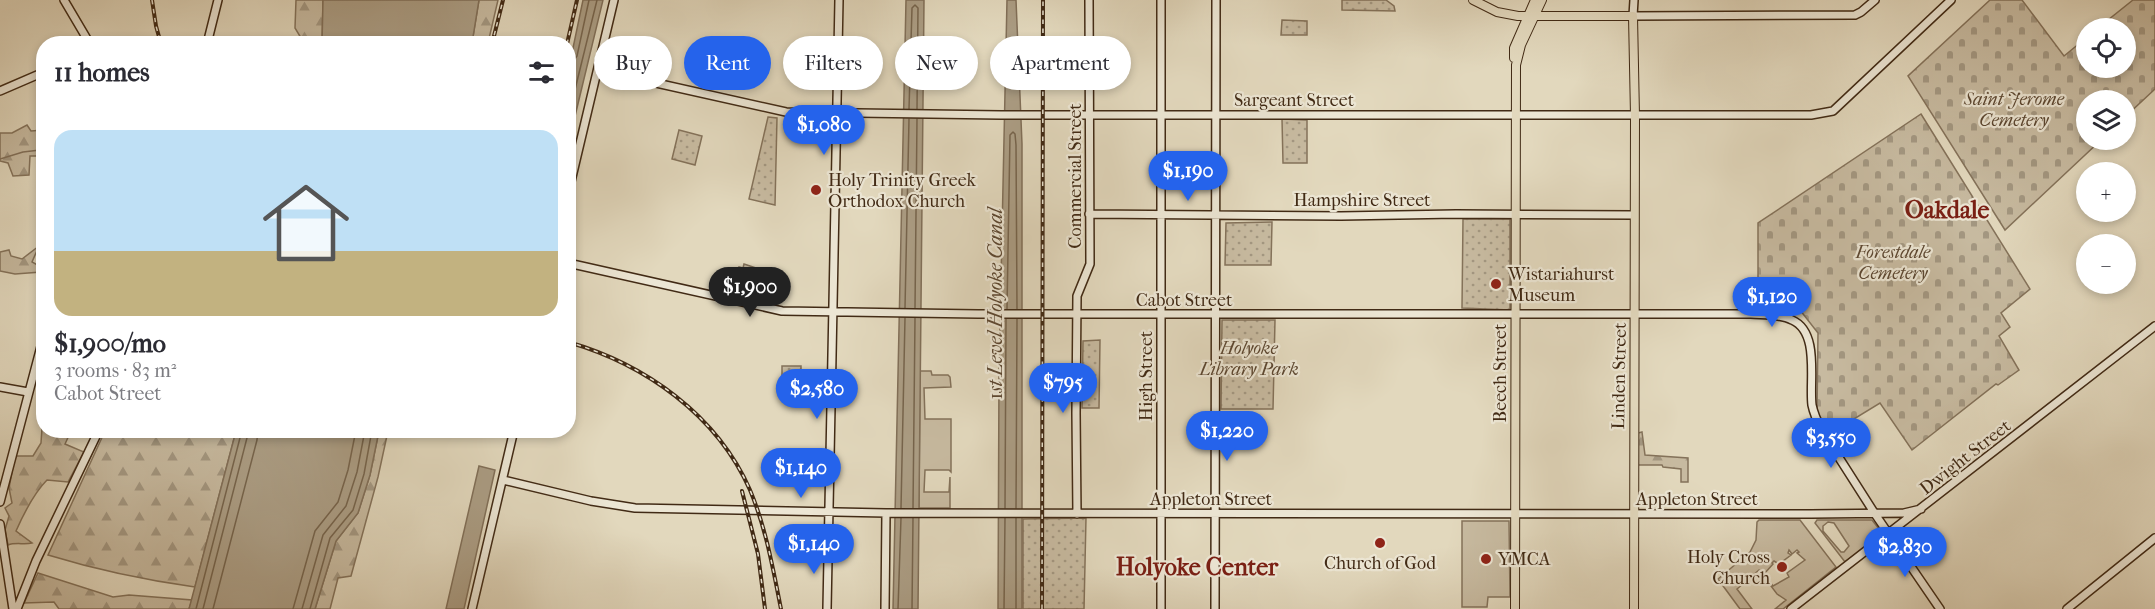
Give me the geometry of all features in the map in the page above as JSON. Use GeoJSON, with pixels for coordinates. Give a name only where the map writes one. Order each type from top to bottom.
{"type":"FeatureCollection","features":[{"type":"Feature","properties":{"kind":"main road"},"geometry":{"type":"LineString","coordinates":[[1473,0],[1497,12],[1531,16],[1633,16]]}},
{"type":"Feature","properties":{"kind":"main road","name":"Beech Street"},"geometry":{"type":"LineString","coordinates":[[1515,609],[1516,65],[1535,0]]}},
{"type":"Feature","properties":{"kind":"main road","name":"Beech Street"},"geometry":{"type":"LineString","coordinates":[[1531,16],[1542,0]]}},
{"type":"Feature","properties":{"kind":"main road","name":"Linden Street"},"geometry":{"type":"LineString","coordinates":[[1633,16],[1635,116],[1634,609]]}},
{"type":"Feature","properties":{"kind":"street"},"geometry":{"type":"LineString","coordinates":[[64,0],[85,36]]}},
{"type":"Feature","properties":{"kind":"street"},"geometry":{"type":"LineString","coordinates":[[209,36],[218,0]]}},
{"type":"Feature","properties":{"kind":"street"},"geometry":{"type":"LineString","coordinates":[[606,36],[614,0]]}},
{"type":"Feature","properties":{"kind":"street"},"geometry":{"type":"LineString","coordinates":[[827,609],[839,0]]}},
{"type":"Feature","properties":{"kind":"street","name":"Commercial Street"},"geometry":{"type":"LineString","coordinates":[[1077,514],[1077,296],[1090,264],[1089,0]]}},
{"type":"Feature","properties":{"kind":"street","name":"High Street"},"geometry":{"type":"LineString","coordinates":[[1161,0],[1161,609]]}},
{"type":"Feature","properties":{"kind":"street"},"geometry":{"type":"LineString","coordinates":[[1215,0],[1215,609]]}},
{"type":"Feature","properties":{"kind":"street","name":"Linden Street"},"geometry":{"type":"LineString","coordinates":[[1633,16],[1634,0]]}},
{"type":"Feature","properties":{"kind":"street"},"geometry":{"type":"LineString","coordinates":[[1633,16],[1855,15],[1875,0]]}},
{"type":"Feature","properties":{"kind":"street","name":"Sargeant Street"},"geometry":{"type":"LineString","coordinates":[[672,87],[777,110],[837,113],[1811,115],[1833,111],[1951,0]]}},
{"type":"Feature","properties":{"kind":"street"},"geometry":{"type":"LineString","coordinates":[[0,90],[36,75]]}},
{"type":"Feature","properties":{"kind":"street"},"geometry":{"type":"LineString","coordinates":[[576,161],[594,87]]}},
{"type":"Feature","properties":{"kind":"street","name":"Hampshire Street"},"geometry":{"type":"LineString","coordinates":[[1089,214],[1634,215]]}},
{"type":"Feature","properties":{"kind":"street","name":"Cabot Street"},"geometry":{"type":"LineString","coordinates":[[576,265],[770,309],[833,312],[892,314],[1769,315],[1792,320],[1808,334],[1812,404],[1815,417],[1834,452],[1875,514]]}},
{"type":"Feature","properties":{"kind":"street","name":"Dwight Street"},"geometry":{"type":"LineString","coordinates":[[1791,609],[2155,326]]}},
{"type":"Feature","properties":{"kind":"street"},"geometry":{"type":"LineString","coordinates":[[0,502],[36,364]]}},
{"type":"Feature","properties":{"kind":"street"},"geometry":{"type":"LineString","coordinates":[[0,387],[28,392]]}},
{"type":"Feature","properties":{"kind":"street"},"geometry":{"type":"LineString","coordinates":[[15,609],[95,438]]}},
{"type":"Feature","properties":{"kind":"street"},"geometry":{"type":"LineString","coordinates":[[472,609],[512,438]]}},
{"type":"Feature","properties":{"kind":"street","name":"Appleton Street"},"geometry":{"type":"LineString","coordinates":[[503,480],[623,507],[829,512],[1515,515],[1875,514],[1904,513],[1921,509]]}},
{"type":"Feature","properties":{"kind":"street"},"geometry":{"type":"LineString","coordinates":[[885,609],[890,513]]}},
{"type":"Feature","properties":{"kind":"street"},"geometry":{"type":"LineString","coordinates":[[1875,514],[1940,609]]}},
{"type":"Feature","properties":{"kind":"street"},"geometry":{"type":"LineString","coordinates":[[0,524],[15,609]]}},
{"type":"Feature","properties":{"kind":"street"},"geometry":{"type":"LineString","coordinates":[[2067,609],[2155,538]]}},
{"type":"Feature","properties":{"kind":"green space"},"geometry":{"type":"Polygon","coordinates":[[[296,0],[323,0],[322,36],[300,36],[295,28],[296,0]]]}},
{"type":"Feature","properties":{"kind":"green space"},"geometry":{"type":"Polygon","coordinates":[[[479,0],[498,0],[490,36],[473,36],[479,0]]]}},
{"type":"Feature","properties":{"kind":"green space"},"geometry":{"type":"Polygon","coordinates":[[[1342,0],[1386,0],[1394,6],[1395,11],[1342,10],[1342,0]]]}},
{"type":"Feature","properties":{"kind":"green space","name":"Saint Jerome Cemetery"},"geometry":{"type":"Polygon","coordinates":[[[1990,0],[2022,0],[2064,56],[2076,46],[2076,78],[2136,78],[2136,18],[2110,18],[2133,0],[2155,0],[2155,89],[2136,107],[2136,90],[2076,90],[2076,150],[2090,150],[2005,230],[1908,76],[1990,0]]]}},
{"type":"Feature","properties":{"kind":"green space"},"geometry":{"type":"Polygon","coordinates":[[[1282,20],[1307,21],[1307,35],[1281,35],[1282,20]]]}},
{"type":"Feature","properties":{"kind":"green space","name":"Forestdale Cemetery"},"geometry":{"type":"Polygon","coordinates":[[[1921,114],[2030,289],[2001,313],[2010,327],[1999,336],[2019,370],[1998,385],[1996,384],[1912,450],[1880,403],[1831,433],[1817,413],[1818,333],[1800,310],[1758,309],[1758,223],[1921,114]]]}},
{"type":"Feature","properties":{"kind":"green space"},"geometry":{"type":"Polygon","coordinates":[[[768,117],[777,118],[775,205],[749,199],[768,117]]]}},
{"type":"Feature","properties":{"kind":"green space"},"geometry":{"type":"Polygon","coordinates":[[[1282,119],[1307,120],[1307,163],[1283,163],[1282,119]]]}},
{"type":"Feature","properties":{"kind":"green space"},"geometry":{"type":"Polygon","coordinates":[[[27,125],[31,131],[36,131],[36,156],[30,156],[29,175],[13,176],[8,163],[0,161],[0,133],[12,133],[27,125]]]}},
{"type":"Feature","properties":{"kind":"green space"},"geometry":{"type":"Polygon","coordinates":[[[679,130],[702,136],[695,165],[672,159],[679,130]]]}},
{"type":"Feature","properties":{"kind":"green space"},"geometry":{"type":"Polygon","coordinates":[[[1463,219],[1510,219],[1510,310],[1462,308],[1463,219]]]}},
{"type":"Feature","properties":{"kind":"green space"},"geometry":{"type":"Polygon","coordinates":[[[1272,222],[1271,265],[1225,265],[1226,223],[1272,222]]]}},
{"type":"Feature","properties":{"kind":"green space"},"geometry":{"type":"Polygon","coordinates":[[[36,248],[32,262],[36,264],[36,272],[15,274],[0,271],[0,252],[9,250],[11,256],[22,259],[36,248]]]}},
{"type":"Feature","properties":{"kind":"green space"},"geometry":{"type":"Polygon","coordinates":[[[744,264],[756,268],[750,293],[744,293],[744,297],[732,295],[739,267],[743,268],[744,264]]]}},
{"type":"Feature","properties":{"kind":"green space","name":"Holyoke Library Park"},"geometry":{"type":"Polygon","coordinates":[[[1222,320],[1275,320],[1273,409],[1221,409],[1222,320]]]}},
{"type":"Feature","properties":{"kind":"green space"},"geometry":{"type":"Polygon","coordinates":[[[1100,340],[1099,408],[1082,408],[1083,341],[1100,340]]]}},
{"type":"Feature","properties":{"kind":"green space"},"geometry":{"type":"Polygon","coordinates":[[[782,366],[801,366],[801,386],[782,386],[782,366]]]}},
{"type":"Feature","properties":{"kind":"green space"},"geometry":{"type":"Polygon","coordinates":[[[920,371],[931,371],[932,375],[950,377],[951,387],[924,388],[925,419],[951,419],[951,472],[949,470],[925,470],[924,492],[949,492],[950,477],[950,508],[919,508],[920,371]]]}},
{"type":"Feature","properties":{"kind":"green space"},"geometry":{"type":"Polygon","coordinates":[[[1642,432],[1645,455],[1688,458],[1688,482],[1681,482],[1681,469],[1662,465],[1637,465],[1638,433],[1642,432]]]}},
{"type":"Feature","properties":{"kind":"green space"},"geometry":{"type":"Polygon","coordinates":[[[41,438],[68,438],[65,444],[84,452],[68,482],[47,480],[30,504],[16,531],[32,543],[8,545],[5,530],[9,516],[5,508],[12,503],[9,488],[15,456],[33,456],[41,438]]]}},
{"type":"Feature","properties":{"kind":"green space"},"geometry":{"type":"Polygon","coordinates":[[[102,438],[234,438],[195,587],[121,574],[48,555],[102,438]]]}},
{"type":"Feature","properties":{"kind":"green space"},"geometry":{"type":"Polygon","coordinates":[[[378,438],[386,438],[351,576],[338,578],[330,609],[315,609],[336,541],[358,513],[370,475],[378,438]]]}},
{"type":"Feature","properties":{"kind":"green space"},"geometry":{"type":"Polygon","coordinates":[[[1086,518],[1084,609],[1023,609],[1023,519],[1086,518]]]}},
{"type":"Feature","properties":{"kind":"green space"},"geometry":{"type":"Polygon","coordinates":[[[1759,520],[1800,520],[1836,567],[1783,609],[1775,609],[1786,600],[1777,594],[1759,570],[1737,589],[1752,609],[1740,609],[1718,579],[1750,552],[1756,540],[1759,520]],[[1789,550],[1788,553],[1791,555],[1779,564],[1774,561],[1764,574],[1773,586],[1789,577],[1787,573],[1805,560],[1797,553],[1799,552],[1797,550],[1792,554],[1789,550]]]}},
{"type":"Feature","properties":{"kind":"green space"},"geometry":{"type":"Polygon","coordinates":[[[1817,520],[1872,520],[1883,534],[1845,562],[1815,523],[1817,520]],[[1828,522],[1823,526],[1823,531],[1841,552],[1844,552],[1849,546],[1834,523],[1828,522]]]}},
{"type":"Feature","properties":{"kind":"green space","name":"YMCA"},"geometry":{"type":"Polygon","coordinates":[[[1462,521],[1509,521],[1510,597],[1488,597],[1487,607],[1462,607],[1462,521]]]}},
{"type":"Feature","properties":{"kind":"green space"},"geometry":{"type":"Polygon","coordinates":[[[38,573],[113,597],[129,595],[192,600],[189,609],[59,609],[54,602],[24,603],[38,573]]]}},
{"type":"Feature","properties":{"kind":"water"},"geometry":{"type":"Polygon","coordinates":[[[323,0],[479,0],[473,36],[322,36],[323,0]]]}},
{"type":"Feature","properties":{"kind":"water"},"geometry":{"type":"Polygon","coordinates":[[[583,0],[603,0],[576,112],[576,36],[583,0]]]}},
{"type":"Feature","properties":{"kind":"water"},"geometry":{"type":"Polygon","coordinates":[[[906,0],[924,0],[924,36],[905,36],[906,0]]]}},
{"type":"Feature","properties":{"kind":"water"},"geometry":{"type":"Polygon","coordinates":[[[1007,0],[1016,0],[1018,36],[1006,36],[1007,0]]]}},
{"type":"Feature","properties":{"kind":"water"},"geometry":{"type":"Polygon","coordinates":[[[904,90],[923,90],[918,609],[893,609],[904,90]]]}},
{"type":"Feature","properties":{"kind":"water"},"geometry":{"type":"Polygon","coordinates":[[[1005,90],[1020,90],[1022,144],[1022,609],[998,609],[999,372],[1005,90]]]}},
{"type":"Feature","properties":{"kind":"water"},"geometry":{"type":"Polygon","coordinates":[[[234,438],[378,438],[370,475],[358,513],[336,541],[315,609],[189,609],[234,438]]]}},
{"type":"Feature","properties":{"kind":"water"},"geometry":{"type":"Polygon","coordinates":[[[479,466],[495,470],[464,609],[446,609],[479,466]]]}},
{"type":"Feature","properties":{"kind":"waterway"},"geometry":{"type":"LineString","coordinates":[[0,159],[36,150]]}},
{"type":"Feature","properties":{"kind":"railway"},"geometry":{"type":"LineString","coordinates":[[152,0],[159,36]]}},
{"type":"Feature","properties":{"kind":"railway"},"geometry":{"type":"LineString","coordinates":[[494,36],[503,0]]}},
{"type":"Feature","properties":{"kind":"railway"},"geometry":{"type":"LineString","coordinates":[[569,36],[577,0]]}},
{"type":"Feature","properties":{"kind":"railway"},"geometry":{"type":"LineString","coordinates":[[1042,609],[1043,0]]}},
{"type":"Feature","properties":{"kind":"railway"},"geometry":{"type":"LineString","coordinates":[[576,345],[624,364],[651,379],[676,396],[718,438],[736,463],[756,504],[781,609]]}},
{"type":"Feature","properties":{"kind":"railway"},"geometry":{"type":"LineString","coordinates":[[742,491],[758,554],[765,609]]}},
{"type":"Feature","properties":{"kind":"place","name":"Holy Trinity Greek Orthodox Church"},"geometry":{"type":"Point","coordinates":[816,190]}},
{"type":"Feature","properties":{"kind":"place","name":"Wistariahurst Museum"},"geometry":{"type":"Point","coordinates":[1496,284]}},
{"type":"Feature","properties":{"kind":"place","name":"Church of God"},"geometry":{"type":"Point","coordinates":[1380,543]}},
{"type":"Feature","properties":{"kind":"place","name":"YMCA"},"geometry":{"type":"Point","coordinates":[1486,559]}},
{"type":"Feature","properties":{"kind":"place","name":"Holy Cross Church"},"geometry":{"type":"Point","coordinates":[1782,567]}},
{"type":"Feature","properties":{"kind":"district","name":"Oakdale"},"geometry":{"type":"Point","coordinates":[1947,210]}},
{"type":"Feature","properties":{"kind":"district","name":"Holyoke Center"},"geometry":{"type":"Point","coordinates":[1197,567]}},
{"type":"Feature","properties":{"kind":"water label","name":"1st Level Holyoke Canal"},"geometry":{"type":"Point","coordinates":[995,304]}}]}
